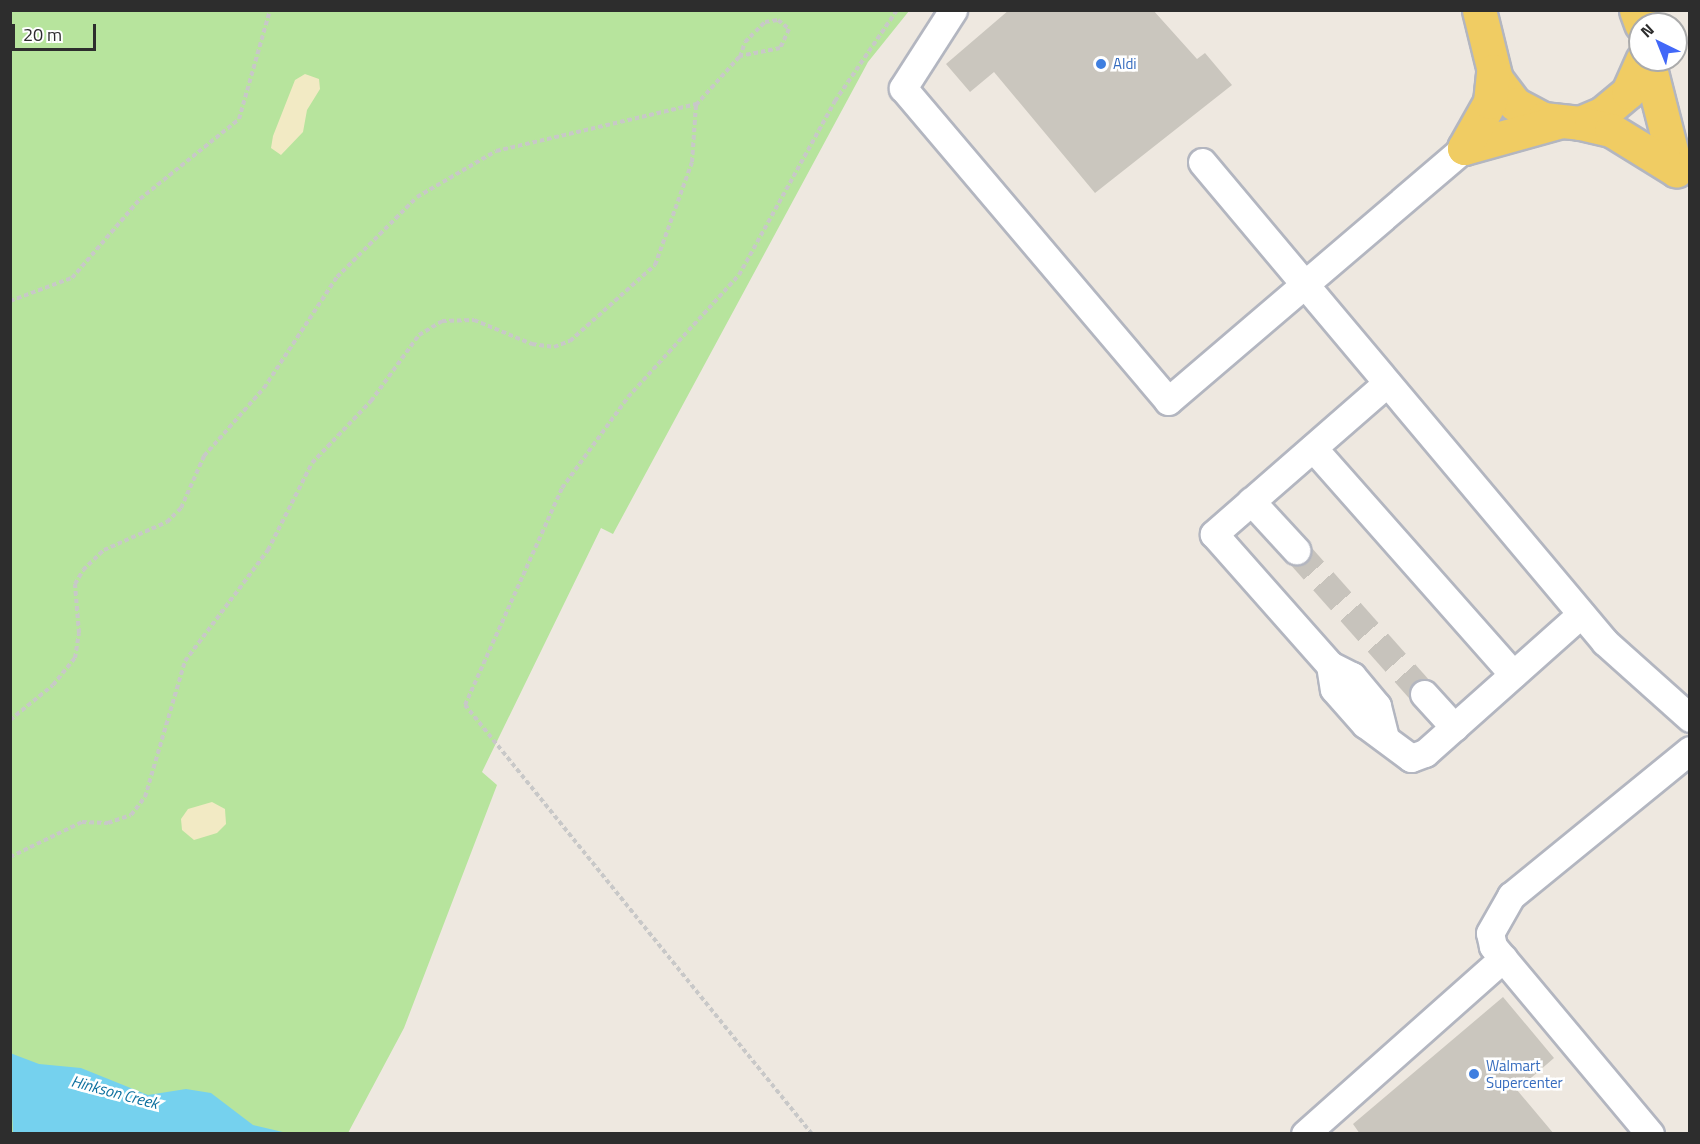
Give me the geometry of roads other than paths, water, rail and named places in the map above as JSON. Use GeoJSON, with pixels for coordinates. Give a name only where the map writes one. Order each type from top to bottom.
{"type":"FeatureCollection","features":[{"type":"Feature","properties":{"kind":"main road"},"geometry":{"type":"LineString","coordinates":[[1479,10],[1491,58],[1515,104],[1569,122],[1611,130],[1683,178]]}},
{"type":"Feature","properties":{"kind":"main road"},"geometry":{"type":"LineString","coordinates":[[1464,148],[1490,102],[1491,58],[1498,10]]}},
{"type":"Feature","properties":{"kind":"main road"},"geometry":{"type":"LineString","coordinates":[[1464,148],[1569,122],[1616,104],[1635,72]]}},
{"type":"Feature","properties":{"kind":"main road"},"geometry":{"type":"LineString","coordinates":[[1652,72],[1683,178]]}},
{"type":"Feature","properties":{"kind":"lane"},"geometry":{"type":"LineString","coordinates":[[953,10],[903,88],[1168,401],[1308,284],[1464,148]]}},
{"type":"Feature","properties":{"kind":"lane"},"geometry":{"type":"LineString","coordinates":[[1202,162],[1308,284],[1386,383],[1581,614],[1689,718]]}},
{"type":"Feature","properties":{"kind":"lane"},"geometry":{"type":"LineString","coordinates":[[1386,383],[1215,534],[1330,665],[1334,689],[1365,724],[1384,734],[1411,758],[1425,753],[1581,614]]}},
{"type":"Feature","properties":{"kind":"lane"},"geometry":{"type":"LineString","coordinates":[[1313,448],[1513,674]]}},
{"type":"Feature","properties":{"kind":"lane"},"geometry":{"type":"LineString","coordinates":[[1251,501],[1296,550]]}},
{"type":"Feature","properties":{"kind":"lane"},"geometry":{"type":"LineString","coordinates":[[1424,694],[1454,728]]}},
{"type":"Feature","properties":{"kind":"lane"},"geometry":{"type":"LineString","coordinates":[[1650,1134],[1503,958],[1490,933],[1511,896],[1689,750]]}},
{"type":"Feature","properties":{"kind":"lane"},"geometry":{"type":"LineString","coordinates":[[1305,1134],[1503,958]]}},
{"type":"Feature","properties":{"kind":"water","name":"Hinkson Creek"},"geometry":{"type":"Polygon","coordinates":[[[10,1053],[39,1064],[81,1068],[148,1095],[186,1089],[211,1093],[253,1125],[287,1133],[13,1133],[10,1053]]]}},
{"type":"Feature","properties":{"kind":"tunnel"},"geometry":{"type":"LineString","coordinates":[[1296,550],[1424,694]]}},
{"type":"Feature","properties":{"kind":"place","name":"Aldi"},"geometry":{"type":"Point","coordinates":[1101,64]}},
{"type":"Feature","properties":{"kind":"place","name":"Walmart Supercenter"},"geometry":{"type":"Point","coordinates":[1474,1074]}}]}
